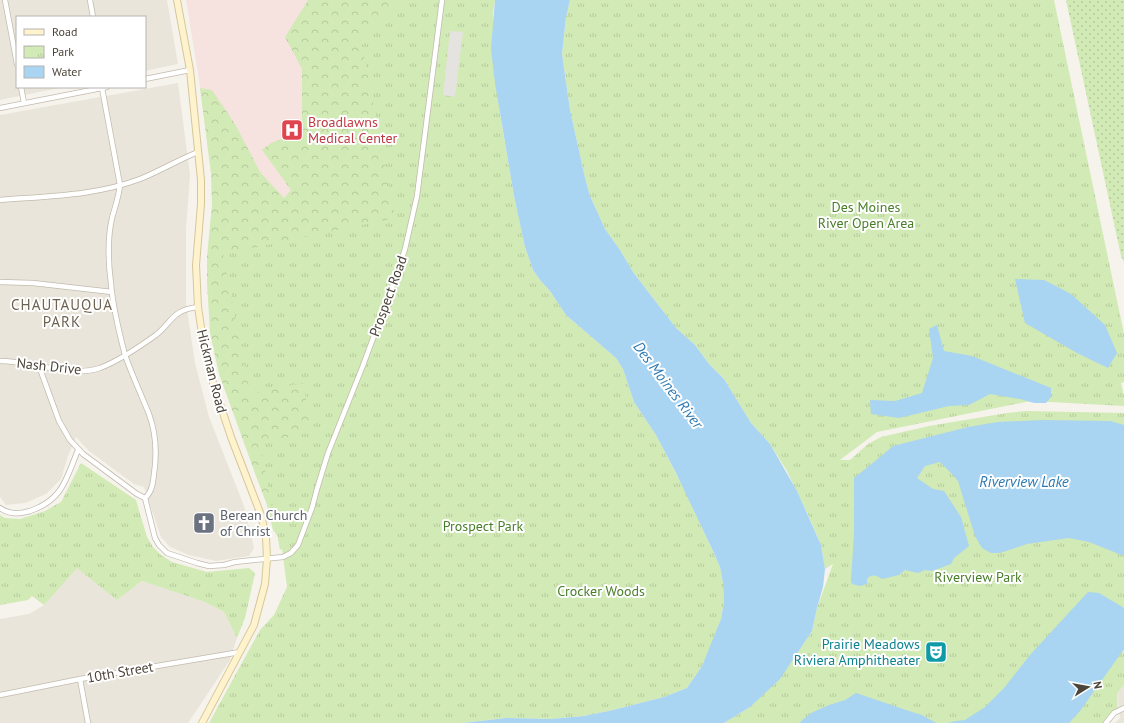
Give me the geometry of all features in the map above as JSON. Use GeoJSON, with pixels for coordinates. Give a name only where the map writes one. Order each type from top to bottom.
{"type":"FeatureCollection","features":[{"type":"Feature","properties":{"kind":"main road","name":"Hickman Road"},"geometry":{"type":"LineString","coordinates":[[177,0],[190,70],[201,180],[201,204],[196,265],[198,307],[201,327],[213,383],[231,437],[261,514],[266,537],[267,559],[265,584],[259,612],[254,625],[202,723]]}},
{"type":"Feature","properties":{"kind":"street"},"geometry":{"type":"LineString","coordinates":[[5,0],[16,59]]}},
{"type":"Feature","properties":{"kind":"street"},"geometry":{"type":"LineString","coordinates":[[90,0],[93,16]]}},
{"type":"Feature","properties":{"kind":"street","name":"Prospect Road"},"geometry":{"type":"LineString","coordinates":[[145,498],[155,538],[159,545],[167,553],[209,566],[283,557],[292,553],[302,538],[328,453],[362,368],[405,249],[417,196],[442,0]]}},
{"type":"Feature","properties":{"kind":"street"},"geometry":{"type":"LineString","coordinates":[[146,79],[190,70]]}},
{"type":"Feature","properties":{"kind":"street"},"geometry":{"type":"LineString","coordinates":[[21,88],[24,103]]}},
{"type":"Feature","properties":{"kind":"street"},"geometry":{"type":"LineString","coordinates":[[0,108],[104,88],[120,185],[112,218],[108,248],[112,292],[118,329],[125,354],[149,414],[155,438],[154,477],[150,494],[145,498],[137,494],[78,450],[70,440],[59,421],[39,366]]}},
{"type":"Feature","properties":{"kind":"street"},"geometry":{"type":"LineString","coordinates":[[0,200],[71,195],[100,190],[120,185],[154,173],[182,158],[198,152]]}},
{"type":"Feature","properties":{"kind":"street"},"geometry":{"type":"LineString","coordinates":[[0,282],[34,283],[112,292]]}},
{"type":"Feature","properties":{"kind":"street","name":"Nash Drive"},"geometry":{"type":"LineString","coordinates":[[0,362],[72,371],[87,371],[101,368],[156,334],[176,313],[188,308],[198,307]]}},
{"type":"Feature","properties":{"kind":"street"},"geometry":{"type":"LineString","coordinates":[[0,508],[11,513],[21,514],[45,505],[53,499],[62,488],[78,450]]}},
{"type":"Feature","properties":{"kind":"street","name":"10th Street"},"geometry":{"type":"LineString","coordinates":[[0,695],[80,679],[240,652]]}},
{"type":"Feature","properties":{"kind":"street"},"geometry":{"type":"LineString","coordinates":[[80,679],[88,723]]}},
{"type":"Feature","properties":{"kind":"street"},"geometry":{"type":"LineString","coordinates":[[1106,723],[1114,713],[1124,708]]}},
{"type":"Feature","properties":{"kind":"shaded area"},"geometry":{"type":"Polygon","coordinates":[[[0,0],[167,0],[178,64],[146,71],[146,16],[16,16],[16,88],[59,88],[0,100],[0,0]]]}},
{"type":"Feature","properties":{"kind":"shaded area","name":"Broadlawns Medical Center"},"geometry":{"type":"Polygon","coordinates":[[[186,0],[401,0],[395,218],[212,204],[211,172],[199,80],[186,0]]]}},
{"type":"Feature","properties":{"kind":"shaded area"},"geometry":{"type":"Polygon","coordinates":[[[450,31],[463,32],[455,97],[443,95],[450,31]]]}},
{"type":"Feature","properties":{"kind":"shaded area","name":"CHAUTAUQUA PARK"},"geometry":{"type":"Polygon","coordinates":[[[178,83],[190,175],[186,229],[186,303],[195,363],[209,417],[244,506],[254,548],[249,556],[216,561],[189,555],[170,547],[161,537],[144,487],[134,484],[89,451],[76,437],[61,479],[46,494],[25,503],[6,505],[0,497],[0,115],[178,83]]]}},
{"type":"Feature","properties":{"kind":"shaded area"},"geometry":{"type":"Polygon","coordinates":[[[77,567],[117,600],[142,581],[205,602],[224,612],[237,638],[230,660],[188,723],[0,723],[0,619],[29,614],[44,605],[77,567]]]}},
{"type":"Feature","properties":{"kind":"shaded area"},"geometry":{"type":"Polygon","coordinates":[[[1124,685],[1124,723],[1115,723],[1120,718],[1117,692],[1124,685]]]}},
{"type":"Feature","properties":{"kind":"green space"},"geometry":{"type":"Polygon","coordinates":[[[308,0],[433,0],[403,225],[277,535],[273,530],[267,505],[219,374],[210,333],[207,257],[212,204],[211,173],[200,88],[212,90],[235,124],[260,172],[284,198],[291,190],[262,150],[271,143],[302,131],[302,69],[285,37],[308,0]]]}},
{"type":"Feature","properties":{"kind":"green space","name":"Prospect Park"},"geometry":{"type":"Polygon","coordinates":[[[401,0],[495,0],[493,14],[500,114],[514,196],[525,247],[533,270],[550,291],[566,315],[616,358],[623,369],[634,402],[656,435],[686,493],[720,567],[724,602],[721,619],[702,666],[687,688],[664,697],[584,716],[551,719],[506,718],[463,723],[209,723],[260,630],[274,615],[287,587],[282,549],[280,550],[260,443],[312,432],[303,383],[250,394],[223,254],[395,218],[360,35],[401,0]]]}},
{"type":"Feature","properties":{"kind":"green space","name":"Des Moines River Open Area"},"geometry":{"type":"Polygon","coordinates":[[[570,0],[1054,0],[1124,334],[1124,382],[1121,383],[1124,396],[1124,406],[1031,401],[877,432],[840,460],[850,460],[868,444],[881,437],[929,426],[1007,413],[1027,411],[1124,413],[1124,685],[1117,693],[1118,710],[1106,723],[724,723],[750,707],[789,665],[812,631],[817,608],[833,564],[825,569],[821,545],[809,517],[787,471],[770,444],[751,423],[724,379],[709,364],[695,345],[676,328],[633,272],[605,229],[590,196],[570,110],[562,54],[566,17],[570,0]]]}},
{"type":"Feature","properties":{"kind":"green space"},"geometry":{"type":"Polygon","coordinates":[[[1066,0],[1124,0],[1124,262],[1121,256],[1066,0]]]}},
{"type":"Feature","properties":{"kind":"green space"},"geometry":{"type":"Polygon","coordinates":[[[81,463],[136,500],[147,537],[153,547],[161,555],[172,562],[207,572],[249,568],[255,573],[245,618],[237,638],[224,612],[205,602],[142,581],[117,600],[77,568],[44,605],[32,596],[28,600],[0,605],[0,515],[5,518],[20,519],[45,511],[61,502],[81,463]]]}},
{"type":"Feature","properties":{"kind":"water","name":"Des Moines River"},"geometry":{"type":"Polygon","coordinates":[[[495,0],[570,0],[566,17],[562,54],[570,110],[590,196],[605,229],[633,272],[676,328],[695,345],[709,364],[724,379],[751,423],[770,444],[797,491],[821,545],[825,569],[823,587],[812,631],[780,679],[750,707],[724,723],[463,723],[506,718],[551,719],[584,716],[664,697],[687,688],[702,666],[721,619],[724,602],[720,567],[676,473],[656,435],[634,402],[623,369],[616,358],[566,315],[550,291],[533,270],[525,247],[514,196],[495,83],[491,49],[495,0]]]}},
{"type":"Feature","properties":{"kind":"water"},"geometry":{"type":"Polygon","coordinates":[[[1015,279],[1044,280],[1071,294],[1105,325],[1117,353],[1108,368],[1077,353],[1025,323],[1015,279]]]}},
{"type":"Feature","properties":{"kind":"water"},"geometry":{"type":"Polygon","coordinates":[[[937,325],[944,351],[972,356],[1051,388],[1051,397],[1046,403],[1034,403],[990,394],[969,405],[949,406],[899,418],[871,414],[870,400],[895,401],[922,393],[933,358],[929,329],[937,325]]]}},
{"type":"Feature","properties":{"kind":"water","name":"Riverview Lake"},"geometry":{"type":"Polygon","coordinates":[[[1042,420],[1110,421],[1124,425],[1124,556],[1089,542],[1069,538],[1027,544],[1000,553],[991,553],[982,548],[975,536],[958,481],[940,462],[925,466],[917,478],[933,489],[944,491],[961,517],[969,546],[954,558],[951,564],[932,571],[925,570],[918,573],[905,570],[899,575],[882,579],[876,576],[871,576],[867,579],[867,584],[860,586],[852,584],[854,478],[893,446],[968,427],[998,422],[1042,420]]]}},
{"type":"Feature","properties":{"kind":"water"},"geometry":{"type":"Polygon","coordinates":[[[1088,592],[1099,593],[1124,608],[1124,649],[1080,711],[1069,723],[948,723],[965,720],[985,707],[1004,688],[1030,655],[1088,592]]]}},
{"type":"Feature","properties":{"kind":"water"},"geometry":{"type":"Polygon","coordinates":[[[856,693],[921,715],[937,723],[799,723],[811,713],[845,700],[856,693]]]}},
{"type":"Feature","properties":{"kind":"place","name":"Broadlawns Medical Center"},"geometry":{"type":"Point","coordinates":[292,130]}},
{"type":"Feature","properties":{"kind":"place","name":"Berean Church of Christ"},"geometry":{"type":"Point","coordinates":[204,523]}},
{"type":"Feature","properties":{"kind":"place","name":"Prairie Meadows Riviera Amphitheater"},"geometry":{"type":"Point","coordinates":[936,652]}},
{"type":"Feature","properties":{"kind":"district","name":"CHAUTAUQUA PARK"},"geometry":{"type":"Point","coordinates":[62,314]}},
{"type":"Feature","properties":{"kind":"park label","name":"Riverview Park"},"geometry":{"type":"Point","coordinates":[978,577]}},
{"type":"Feature","properties":{"kind":"park label","name":"Crocker Woods"},"geometry":{"type":"Point","coordinates":[601,591]}}]}
